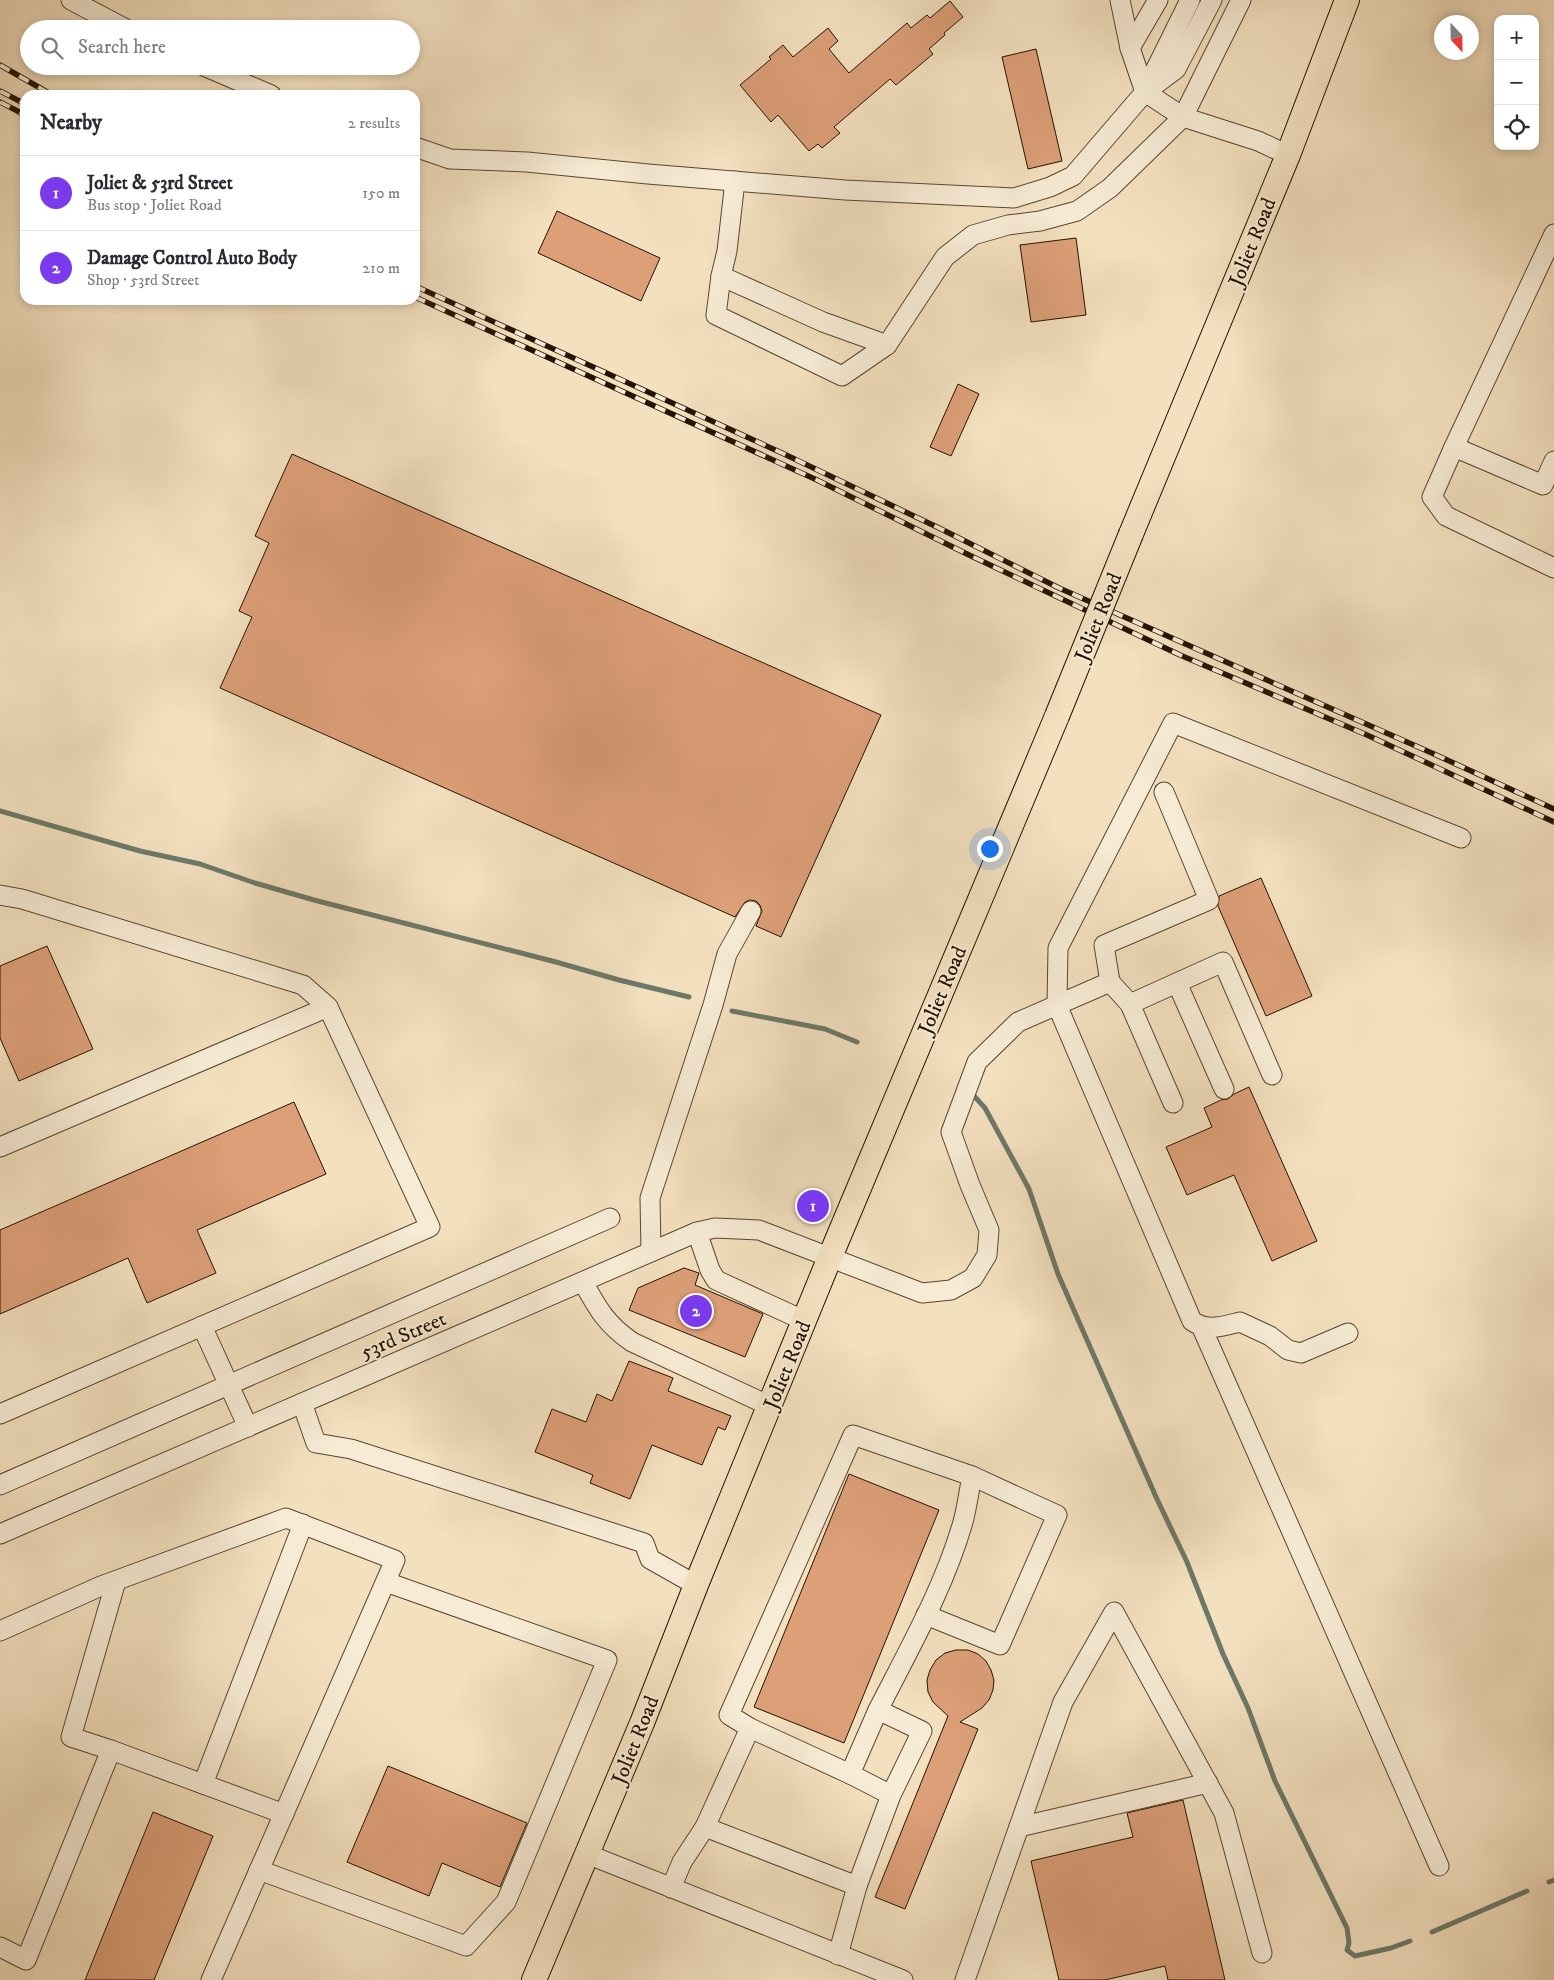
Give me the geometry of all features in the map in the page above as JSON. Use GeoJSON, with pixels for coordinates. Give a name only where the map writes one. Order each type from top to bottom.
{"type":"FeatureCollection","features":[{"type":"Feature","properties":{"kind":"main road","name":"Joliet Road"},"geometry":{"type":"LineString","coordinates":[[534,1980],[642,1722],[830,1257],[1057,716],[1288,155],[1347,0]]}},
{"type":"Feature","properties":{"kind":"street"},"geometry":{"type":"LineString","coordinates":[[71,0],[109,20]]}},
{"type":"Feature","properties":{"kind":"street"},"geometry":{"type":"LineString","coordinates":[[1120,0],[1130,48],[1144,92],[1183,117],[1258,140],[1288,155]]}},
{"type":"Feature","properties":{"kind":"street"},"geometry":{"type":"LineString","coordinates":[[1130,48],[1158,0]]}},
{"type":"Feature","properties":{"kind":"street"},"geometry":{"type":"LineString","coordinates":[[420,149],[450,159],[527,162],[845,190],[1014,198],[1050,187],[1073,176],[1144,92],[1190,0]]}},
{"type":"Feature","properties":{"kind":"street"},"geometry":{"type":"LineString","coordinates":[[1144,92],[1176,69],[1212,0]]}},
{"type":"Feature","properties":{"kind":"street"},"geometry":{"type":"LineString","coordinates":[[735,181],[727,252],[721,276],[716,315],[842,376],[887,345],[945,257],[973,235],[1008,226],[1040,222],[1077,211],[1110,188],[1183,117],[1241,0]]}},
{"type":"Feature","properties":{"kind":"street"},"geometry":{"type":"LineString","coordinates":[[225,75],[260,90]]}},
{"type":"Feature","properties":{"kind":"street"},"geometry":{"type":"LineString","coordinates":[[1554,234],[1432,497],[1446,516],[1554,568]]}},
{"type":"Feature","properties":{"kind":"street"},"geometry":{"type":"LineString","coordinates":[[721,276],[823,322],[887,345]]}},
{"type":"Feature","properties":{"kind":"street"},"geometry":{"type":"LineString","coordinates":[[1454,447],[1543,485],[1554,462]]}},
{"type":"Feature","properties":{"kind":"street"},"geometry":{"type":"LineString","coordinates":[[1439,1866],[1202,1328],[1192,1321],[1057,1005],[1058,948],[1173,723],[1461,838]]}},
{"type":"Feature","properties":{"kind":"street"},"geometry":{"type":"LineString","coordinates":[[1164,792],[1208,900],[1104,945],[1110,982],[1130,1004],[1173,1102]]}},
{"type":"Feature","properties":{"kind":"street"},"geometry":{"type":"LineString","coordinates":[[0,895],[22,899],[302,985],[328,1006],[430,1227],[0,1414]]}},
{"type":"Feature","properties":{"kind":"street"},"geometry":{"type":"LineString","coordinates":[[651,1252],[650,1198],[713,1005],[727,954],[751,911]]}},
{"type":"Feature","properties":{"kind":"street"},"geometry":{"type":"LineString","coordinates":[[1130,1004],[1222,962],[1272,1075]]}},
{"type":"Feature","properties":{"kind":"street","name":"53rd Street"},"geometry":{"type":"LineString","coordinates":[[0,1534],[697,1232],[715,1228],[759,1230],[922,1293],[951,1290],[973,1278],[987,1254],[989,1230],[951,1132],[977,1062],[1018,1022],[1110,982]]}},
{"type":"Feature","properties":{"kind":"street"},"geometry":{"type":"LineString","coordinates":[[1177,983],[1224,1089]]}},
{"type":"Feature","properties":{"kind":"street"},"geometry":{"type":"LineString","coordinates":[[0,1147],[328,1006]]}},
{"type":"Feature","properties":{"kind":"street"},"geometry":{"type":"LineString","coordinates":[[0,1485],[610,1218]]}},
{"type":"Feature","properties":{"kind":"street"},"geometry":{"type":"LineString","coordinates":[[697,1232],[710,1270],[716,1280],[804,1321]]}},
{"type":"Feature","properties":{"kind":"street"},"geometry":{"type":"LineString","coordinates":[[583,1282],[603,1316],[615,1330],[632,1342],[770,1406]]}},
{"type":"Feature","properties":{"kind":"street"},"geometry":{"type":"LineString","coordinates":[[1202,1328],[1240,1322],[1270,1336],[1288,1350],[1301,1353],[1348,1332]]}},
{"type":"Feature","properties":{"kind":"street"},"geometry":{"type":"LineString","coordinates":[[202,1326],[248,1427]]}},
{"type":"Feature","properties":{"kind":"street"},"geometry":{"type":"LineString","coordinates":[[302,1403],[316,1443],[351,1449],[644,1543],[650,1559],[696,1585]]}},
{"type":"Feature","properties":{"kind":"street"},"geometry":{"type":"LineString","coordinates":[[892,1795],[750,1728],[729,1715],[853,1435],[972,1476],[1058,1514],[1000,1646],[926,1615]]}},
{"type":"Feature","properties":{"kind":"street"},"geometry":{"type":"LineString","coordinates":[[850,1774],[878,1710],[926,1615],[948,1565],[963,1520],[972,1476]]}},
{"type":"Feature","properties":{"kind":"street"},"geometry":{"type":"LineString","coordinates":[[0,1631],[116,1581],[286,1518],[395,1560],[211,1980]]}},
{"type":"Feature","properties":{"kind":"street"},"geometry":{"type":"LineString","coordinates":[[203,1784],[302,1524]]}},
{"type":"Feature","properties":{"kind":"street"},"geometry":{"type":"LineString","coordinates":[[116,1581],[71,1737],[284,1814]]}},
{"type":"Feature","properties":{"kind":"street"},"geometry":{"type":"LineString","coordinates":[[259,1870],[466,1946],[506,1902],[608,1660],[386,1582]]}},
{"type":"Feature","properties":{"kind":"street"},"geometry":{"type":"LineString","coordinates":[[965,1980],[1063,1702],[1114,1612],[1224,1813],[1262,1953]]}},
{"type":"Feature","properties":{"kind":"street"},"geometry":{"type":"LineString","coordinates":[[838,1955],[857,1886],[892,1795],[922,1731],[878,1710]]}},
{"type":"Feature","properties":{"kind":"street"},"geometry":{"type":"LineString","coordinates":[[672,1888],[682,1862],[705,1827],[750,1728]]}},
{"type":"Feature","properties":{"kind":"street"},"geometry":{"type":"LineString","coordinates":[[0,1947],[26,1960],[111,1750]]}},
{"type":"Feature","properties":{"kind":"street"},"geometry":{"type":"LineString","coordinates":[[1019,1827],[1208,1783]]}},
{"type":"Feature","properties":{"kind":"street"},"geometry":{"type":"LineString","coordinates":[[705,1827],[857,1886]]}},
{"type":"Feature","properties":{"kind":"street"},"geometry":{"type":"LineString","coordinates":[[587,1854],[903,1980]]}},
{"type":"Feature","properties":{"kind":"building"},"geometry":{"type":"Polygon","coordinates":[[[950,1],[963,17],[929,49],[933,54],[896,85],[890,79],[834,127],[840,133],[822,148],[818,144],[809,151],[778,115],[771,122],[740,85],[771,59],[769,57],[783,45],[793,57],[828,28],[838,41],[829,49],[849,73],[907,23],[911,28],[927,15],[930,18],[950,1]]]}},
{"type":"Feature","properties":{"kind":"building"},"geometry":{"type":"Polygon","coordinates":[[[1036,49],[1062,161],[1028,169],[1002,57],[1036,49]]]}},
{"type":"Feature","properties":{"kind":"building"},"geometry":{"type":"Polygon","coordinates":[[[557,211],[660,258],[641,301],[538,253],[557,211]]]}},
{"type":"Feature","properties":{"kind":"building"},"geometry":{"type":"Polygon","coordinates":[[[1076,238],[1086,315],[1031,322],[1020,245],[1076,238]]]}},
{"type":"Feature","properties":{"kind":"building"},"geometry":{"type":"Polygon","coordinates":[[[958,384],[979,394],[951,456],[930,447],[958,384]]]}},
{"type":"Feature","properties":{"kind":"building"},"geometry":{"type":"Polygon","coordinates":[[[292,454],[881,715],[781,937],[756,926],[762,911],[756,901],[750,900],[745,902],[735,917],[220,688],[252,617],[239,611],[269,543],[255,536],[292,454]]]}},
{"type":"Feature","properties":{"kind":"building"},"geometry":{"type":"Polygon","coordinates":[[[1261,878],[1312,996],[1266,1016],[1218,906],[1219,896],[1261,878]]]}},
{"type":"Feature","properties":{"kind":"building"},"geometry":{"type":"Polygon","coordinates":[[[47,946],[93,1049],[19,1081],[0,1038],[0,966],[47,946]]]}},
{"type":"Feature","properties":{"kind":"building"},"geometry":{"type":"Polygon","coordinates":[[[1249,1087],[1317,1241],[1272,1261],[1234,1175],[1187,1195],[1166,1147],[1212,1127],[1204,1108],[1221,1100],[1228,1099],[1249,1087]]]}},
{"type":"Feature","properties":{"kind":"building"},"geometry":{"type":"Polygon","coordinates":[[[294,1102],[326,1174],[197,1230],[216,1273],[147,1303],[128,1258],[0,1314],[0,1230],[294,1102]]]}},
{"type":"Feature","properties":{"kind":"building"},"geometry":{"type":"Polygon","coordinates":[[[684,1268],[699,1273],[695,1285],[763,1314],[745,1357],[629,1310],[638,1288],[684,1268]]]}},
{"type":"Feature","properties":{"kind":"building"},"geometry":{"type":"Polygon","coordinates":[[[629,1361],[673,1378],[668,1391],[731,1416],[725,1430],[718,1427],[702,1465],[652,1445],[630,1499],[590,1483],[593,1475],[535,1452],[552,1409],[586,1422],[597,1394],[612,1401],[629,1361]]]}},
{"type":"Feature","properties":{"kind":"building"},"geometry":{"type":"Polygon","coordinates":[[[849,1474],[939,1510],[844,1743],[754,1707],[849,1474]]]}},
{"type":"Feature","properties":{"kind":"building"},"geometry":{"type":"Polygon","coordinates":[[[956,1650],[968,1650],[978,1654],[986,1661],[994,1680],[993,1690],[989,1700],[982,1708],[960,1722],[978,1729],[905,1909],[875,1897],[948,1716],[933,1702],[928,1692],[927,1680],[930,1670],[936,1660],[945,1653],[956,1650]]]}},
{"type":"Feature","properties":{"kind":"building"},"geometry":{"type":"Polygon","coordinates":[[[388,1766],[527,1823],[500,1887],[442,1863],[429,1896],[347,1862],[388,1766]]]}},
{"type":"Feature","properties":{"kind":"building"},"geometry":{"type":"Polygon","coordinates":[[[1183,1800],[1225,1980],[1168,1980],[1165,1966],[1105,1980],[1059,1980],[1031,1861],[1133,1837],[1127,1813],[1183,1800]]]}},
{"type":"Feature","properties":{"kind":"building"},"geometry":{"type":"Polygon","coordinates":[[[153,1812],[213,1836],[154,1980],[85,1980],[153,1812]]]}},
{"type":"Feature","properties":{"kind":"waterway"},"geometry":{"type":"LineString","coordinates":[[0,811],[140,851],[200,864],[255,883],[314,900],[689,997]]}},
{"type":"Feature","properties":{"kind":"waterway"},"geometry":{"type":"LineString","coordinates":[[732,1011],[825,1029],[857,1042]]}},
{"type":"Feature","properties":{"kind":"waterway"},"geometry":{"type":"LineString","coordinates":[[975,1097],[985,1108],[1029,1189],[1058,1274],[1156,1497],[1187,1562],[1223,1654],[1248,1708],[1275,1781],[1347,1928],[1349,1943],[1347,1950],[1355,1956],[1391,1948],[1410,1941]]}},
{"type":"Feature","properties":{"kind":"waterway"},"geometry":{"type":"LineString","coordinates":[[1549,1882],[1554,1880]]}},
{"type":"Feature","properties":{"kind":"waterway"},"geometry":{"type":"LineString","coordinates":[[1432,1932],[1527,1891]]}},
{"type":"Feature","properties":{"kind":"railway"},"geometry":{"type":"LineString","coordinates":[[0,65],[44,90]]}},
{"type":"Feature","properties":{"kind":"railway"},"geometry":{"type":"LineString","coordinates":[[0,91],[20,101]]}},
{"type":"Feature","properties":{"kind":"railway"},"geometry":{"type":"LineString","coordinates":[[0,102],[20,112]]}},
{"type":"Feature","properties":{"kind":"railway"},"geometry":{"type":"LineString","coordinates":[[420,288],[782,453],[1059,588],[1554,809]]}},
{"type":"Feature","properties":{"kind":"railway"},"geometry":{"type":"LineString","coordinates":[[420,299],[817,480],[969,555],[1180,655],[1367,735],[1554,822]]}},
{"type":"Feature","properties":{"kind":"place","name":"Joliet & 53rd Street"},"geometry":{"type":"Point","coordinates":[813,1206]}},
{"type":"Feature","properties":{"kind":"place","name":"Damage Control Auto Body"},"geometry":{"type":"Point","coordinates":[696,1311]}}]}
